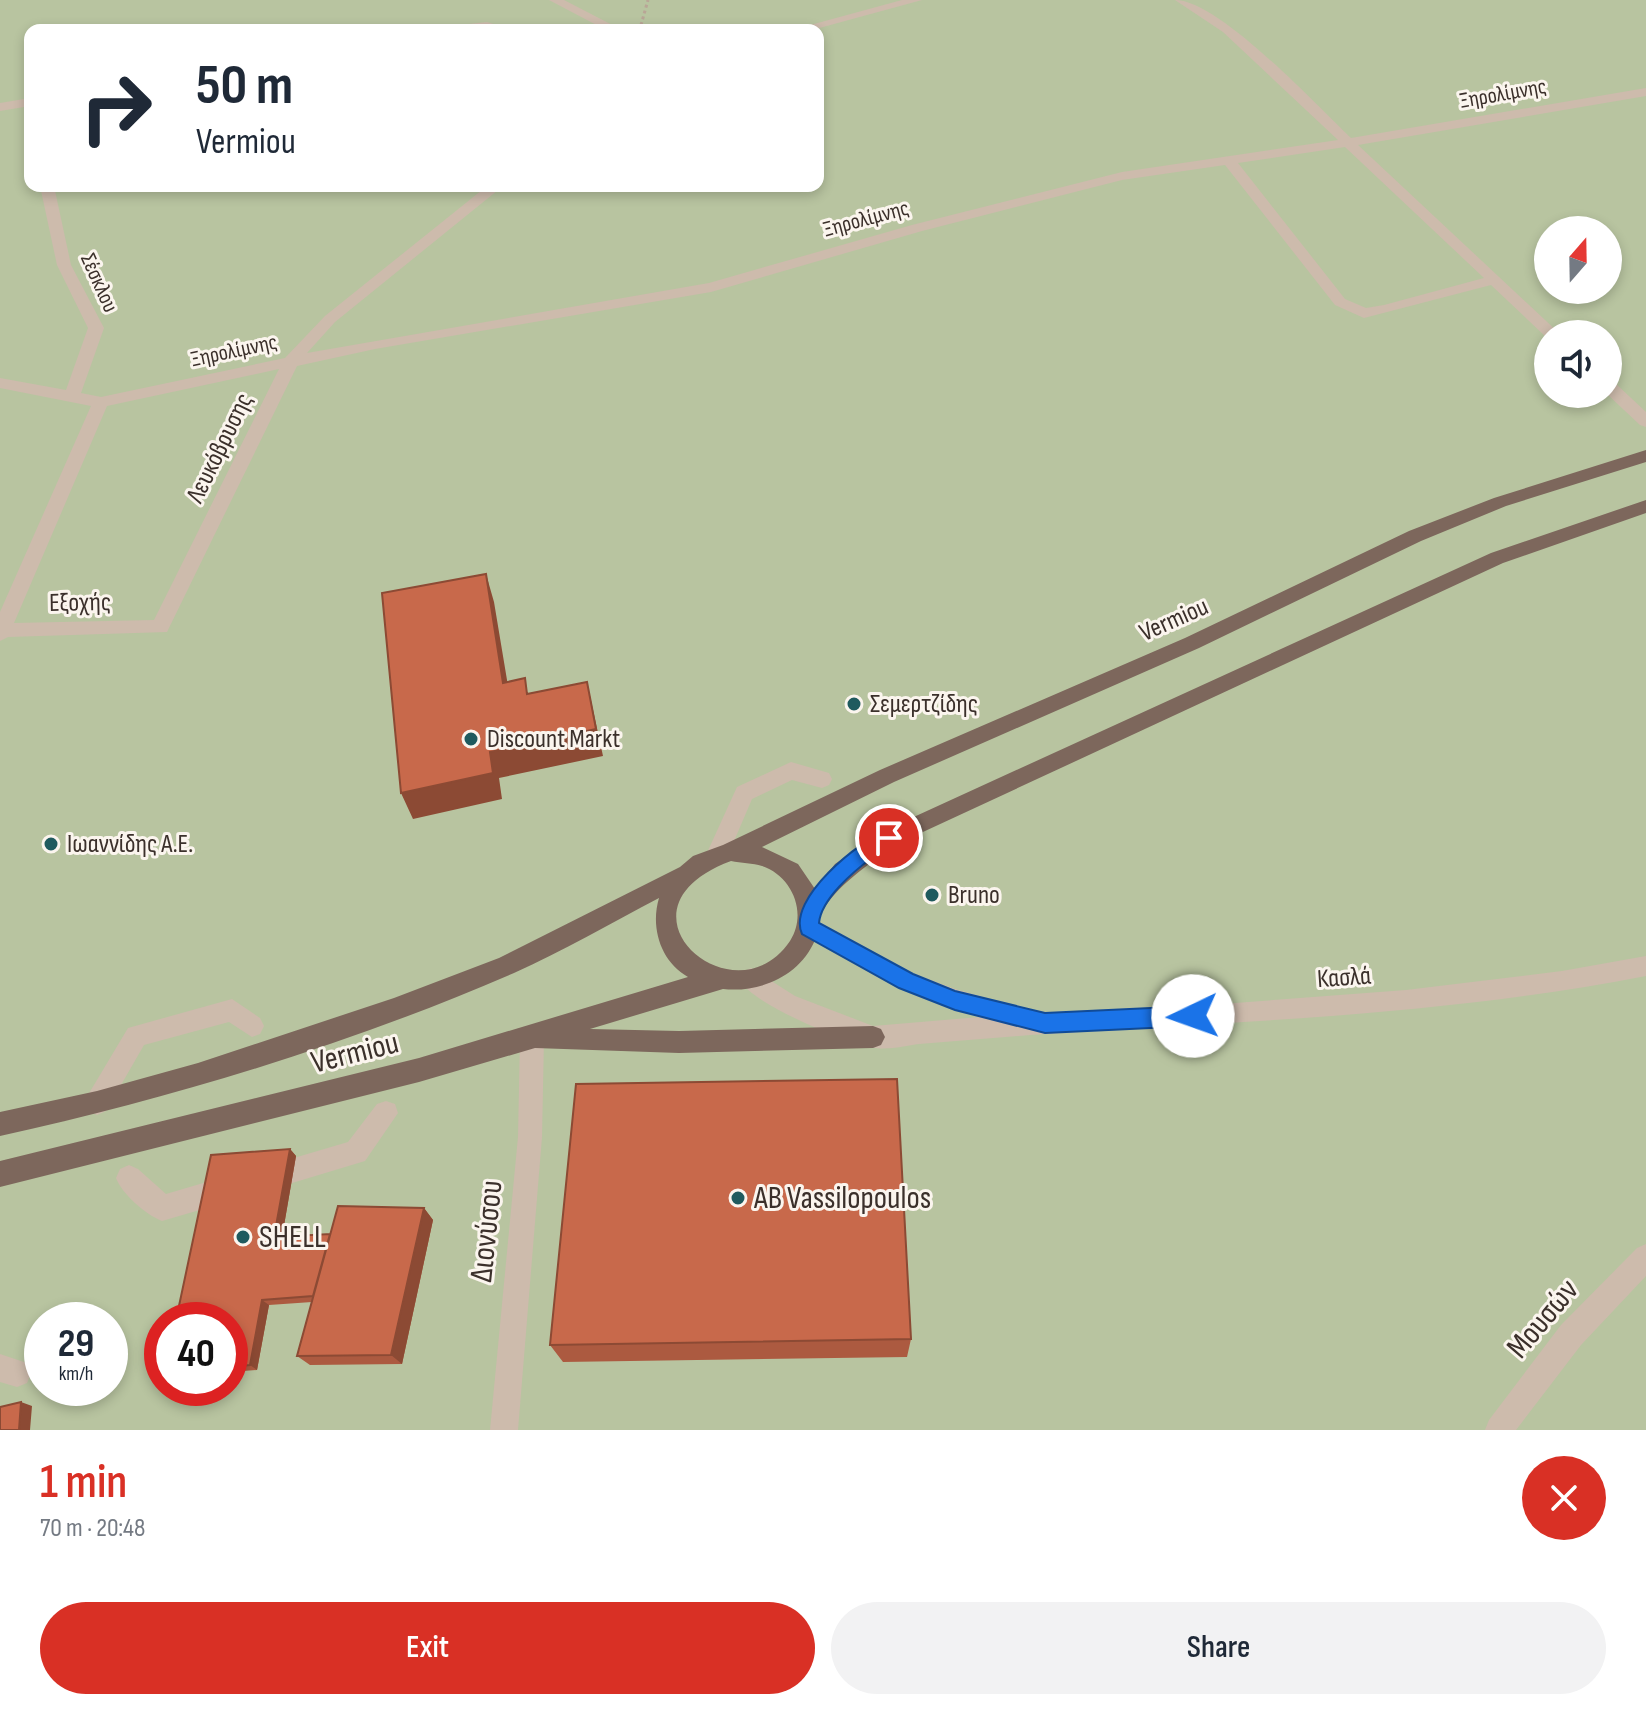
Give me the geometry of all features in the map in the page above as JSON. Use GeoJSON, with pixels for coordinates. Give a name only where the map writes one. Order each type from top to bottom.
{"type":"FeatureCollection","features":[{"type":"Feature","properties":{"kind":"main road","name":"Vermiou"},"geometry":{"type":"LineString","coordinates":[[724,854],[887,776],[1192,643],[1415,536],[1500,502],[1646,456]]}},
{"type":"Feature","properties":{"kind":"main road"},"geometry":{"type":"LineString","coordinates":[[809,920],[807,895],[799,879],[786,866],[751,852],[724,854],[692,867],[672,889],[667,905],[668,937],[688,965],[721,979],[751,979],[767,974],[788,960],[803,942],[809,920],[843,871],[889,838],[1497,558],[1646,506]]}},
{"type":"Feature","properties":{"kind":"main road","name":"Vermiou"},"geometry":{"type":"LineString","coordinates":[[0,1124],[97,1103],[198,1075],[422,998],[507,965],[682,876]]}},
{"type":"Feature","properties":{"kind":"main road","name":"Vermiou"},"geometry":{"type":"LineString","coordinates":[[0,1174],[355,1087],[532,1038],[633,1003],[721,979]]}},
{"type":"Feature","properties":{"kind":"main road"},"geometry":{"type":"LineString","coordinates":[[532,1038],[590,1042],[679,1042],[873,1037]]}},
{"type":"Feature","properties":{"kind":"main road"},"geometry":{"type":"LineString","coordinates":[[0,1117],[97,1103]]}},
{"type":"Feature","properties":{"kind":"street"},"geometry":{"type":"LineString","coordinates":[[555,0],[604,24]]}},
{"type":"Feature","properties":{"kind":"street"},"geometry":{"type":"LineString","coordinates":[[822,24],[916,0]]}},
{"type":"Feature","properties":{"kind":"street"},"geometry":{"type":"LineString","coordinates":[[1181,0],[1227,29],[1537,320]]}},
{"type":"Feature","properties":{"kind":"street","name":"Ξηρολίμνης"},"geometry":{"type":"LineString","coordinates":[[101,402],[292,360],[711,287],[903,231],[1122,176],[1346,143],[1646,92]]}},
{"type":"Feature","properties":{"kind":"street"},"geometry":{"type":"LineString","coordinates":[[0,107],[24,103]]}},
{"type":"Feature","properties":{"kind":"street"},"geometry":{"type":"LineString","coordinates":[[1228,159],[1319,279],[1340,302],[1364,313],[1494,280]]}},
{"type":"Feature","properties":{"kind":"street","name":"Σέσκλου"},"geometry":{"type":"LineString","coordinates":[[48,192],[64,265],[96,328],[72,396]]}},
{"type":"Feature","properties":{"kind":"street","name":"Λευκόβρυσης"},"geometry":{"type":"LineString","coordinates":[[160,627],[292,360],[330,319],[489,192]]}},
{"type":"Feature","properties":{"kind":"street"},"geometry":{"type":"LineString","coordinates":[[0,383],[101,402],[1,632]]}},
{"type":"Feature","properties":{"kind":"street"},"geometry":{"type":"LineString","coordinates":[[1622,399],[1646,421]]}},
{"type":"Feature","properties":{"kind":"street","name":"Εξοχής"},"geometry":{"type":"LineString","coordinates":[[1,632],[160,627]]}},
{"type":"Feature","properties":{"kind":"street"},"geometry":{"type":"LineString","coordinates":[[724,854],[744,793],[791,771],[822,779]]}},
{"type":"Feature","properties":{"kind":"street","name":"Κασλά"},"geometry":{"type":"LineString","coordinates":[[809,920],[906,981],[955,1000],[1045,1023]]}},
{"type":"Feature","properties":{"kind":"street","name":"Κασλά"},"geometry":{"type":"LineString","coordinates":[[751,979],[787,1004],[873,1037],[1406,1001],[1562,982],[1646,966]]}},
{"type":"Feature","properties":{"kind":"street"},"geometry":{"type":"LineString","coordinates":[[97,1103],[136,1036],[232,1010],[252,1026]]}},
{"type":"Feature","properties":{"kind":"street","name":"Διονύσου"},"geometry":{"type":"LineString","coordinates":[[504,1430],[530,1137],[532,1038]]}},
{"type":"Feature","properties":{"kind":"street"},"geometry":{"type":"LineString","coordinates":[[129,1178],[162,1208],[356,1152],[386,1113]]}},
{"type":"Feature","properties":{"kind":"street","name":"Μουσών"},"geometry":{"type":"LineString","coordinates":[[1499,1430],[1571,1335],[1646,1257]]}},
{"type":"Feature","properties":{"kind":"path"},"geometry":{"type":"LineString","coordinates":[[642,24],[648,0]]}},
{"type":"Feature","properties":{"kind":"green space"},"geometry":{"type":"Polygon","coordinates":[[[0,0],[1646,0],[1646,1430],[0,1430],[0,0]]]}},
{"type":"Feature","properties":{"kind":"building"},"geometry":{"type":"Polygon","coordinates":[[[486,574],[503,683],[525,678],[527,694],[587,682],[596,729],[490,752],[493,773],[401,793],[382,593],[486,574]]]}},
{"type":"Feature","properties":{"kind":"building","name":"AB Vassilopoulos"},"geometry":{"type":"Polygon","coordinates":[[[897,1079],[911,1339],[550,1345],[576,1084],[897,1079]]]}},
{"type":"Feature","properties":{"kind":"building"},"geometry":{"type":"Polygon","coordinates":[[[290,1149],[274,1237],[330,1234],[313,1296],[262,1300],[250,1365],[248,1302],[180,1302],[211,1155],[290,1149]]]}},
{"type":"Feature","properties":{"kind":"building"},"geometry":{"type":"Polygon","coordinates":[[[338,1206],[424,1208],[391,1355],[297,1356],[338,1206]]]}},
{"type":"Feature","properties":{"kind":"building"},"geometry":{"type":"Polygon","coordinates":[[[21,1402],[19,1430],[0,1430],[0,1407],[21,1402]]]}},
{"type":"Feature","properties":{"kind":"place","name":"Σεμερτζίδης"},"geometry":{"type":"Point","coordinates":[854,704]}},
{"type":"Feature","properties":{"kind":"place","name":"Discount Markt"},"geometry":{"type":"Point","coordinates":[471,739]}},
{"type":"Feature","properties":{"kind":"place","name":"Ιωαννίδης Α.Ε."},"geometry":{"type":"Point","coordinates":[51,844]}},
{"type":"Feature","properties":{"kind":"place","name":"Bruno"},"geometry":{"type":"Point","coordinates":[932,895]}},
{"type":"Feature","properties":{"kind":"place","name":"AB Vassilopoulos"},"geometry":{"type":"Point","coordinates":[738,1198]}},
{"type":"Feature","properties":{"kind":"place","name":"SHELL"},"geometry":{"type":"Point","coordinates":[243,1237]}},
{"type":"Feature","properties":{"kind":"route"},"geometry":{"type":"LineString","coordinates":[[889,838],[864,852],[829,886],[810,912],[809,927],[906,981],[955,1000],[1045,1023],[1193,1016]]}}]}
